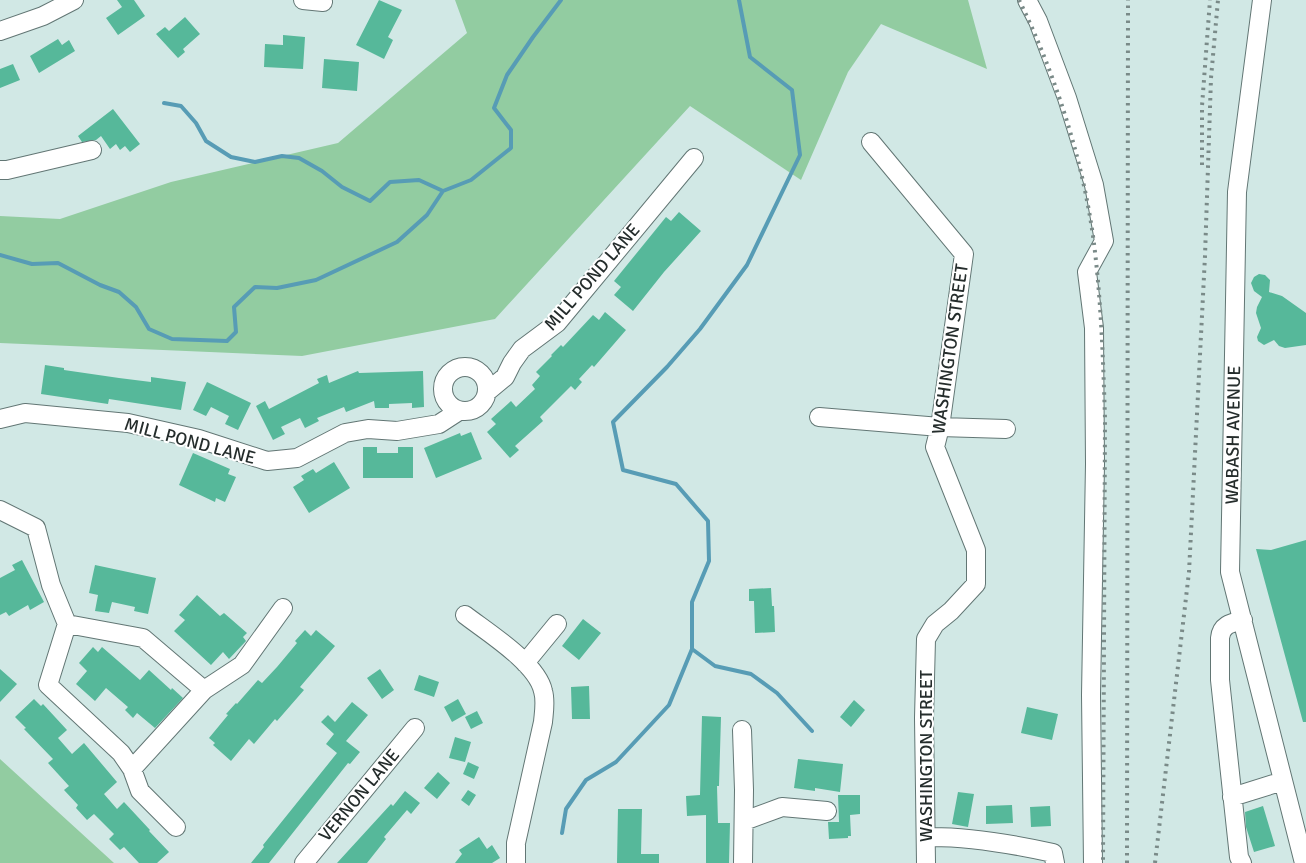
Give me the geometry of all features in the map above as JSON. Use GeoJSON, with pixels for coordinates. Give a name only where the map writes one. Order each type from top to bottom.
{"type":"FeatureCollection","features":[{"type":"Feature","properties":{"kind":"street"},"geometry":{"type":"LineString","coordinates":[[0,31],[43,16],[74,0]]}},
{"type":"Feature","properties":{"kind":"street"},"geometry":{"type":"LineString","coordinates":[[303,0],[323,2]]}},
{"type":"Feature","properties":{"kind":"street"},"geometry":{"type":"LineString","coordinates":[[1027,0],[1038,21],[1067,98],[1094,185],[1104,241],[1087,272],[1094,328],[1095,464],[1091,695],[1093,863]]}},
{"type":"Feature","properties":{"kind":"street","name":"WABASH AVENUE"},"geometry":{"type":"LineString","coordinates":[[1262,0],[1237,192],[1230,572],[1283,781],[1300,862]]}},
{"type":"Feature","properties":{"kind":"street","name":"WASHINGTON STREET"},"geometry":{"type":"LineString","coordinates":[[871,142],[964,254],[940,427],[935,447],[976,550],[976,584],[935,624],[926,639],[924,718],[926,863]]}},
{"type":"Feature","properties":{"kind":"street"},"geometry":{"type":"LineString","coordinates":[[0,170],[92,150]]}},
{"type":"Feature","properties":{"kind":"street","name":"MILL POND LANE"},"geometry":{"type":"LineString","coordinates":[[0,419],[25,413],[128,423],[199,439],[267,461],[297,458],[345,433],[368,429],[397,431],[438,424],[459,411],[466,412],[478,408],[486,398],[488,391],[505,377],[522,349],[557,322],[694,158]]}},
{"type":"Feature","properties":{"kind":"street"},"geometry":{"type":"LineString","coordinates":[[459,411],[447,403],[444,396],[444,382],[453,371],[459,368],[474,368],[484,377],[488,391]]}},
{"type":"Feature","properties":{"kind":"street"},"geometry":{"type":"LineString","coordinates":[[819,417],[940,427],[1006,429]]}},
{"type":"Feature","properties":{"kind":"street"},"geometry":{"type":"LineString","coordinates":[[0,510],[36,528],[51,585],[67,624],[48,684],[121,753],[132,769],[140,791],[176,827]]}},
{"type":"Feature","properties":{"kind":"street"},"geometry":{"type":"LineString","coordinates":[[132,769],[204,690],[242,665],[283,608]]}},
{"type":"Feature","properties":{"kind":"street"},"geometry":{"type":"LineString","coordinates":[[465,615],[525,663],[538,679],[543,689],[545,710],[516,843],[516,863]]}},
{"type":"Feature","properties":{"kind":"street"},"geometry":{"type":"LineString","coordinates":[[1242,620],[1226,625],[1220,632],[1220,680],[1239,857],[1242,863]]}},
{"type":"Feature","properties":{"kind":"street"},"geometry":{"type":"LineString","coordinates":[[67,624],[144,638],[204,690]]}},
{"type":"Feature","properties":{"kind":"street"},"geometry":{"type":"LineString","coordinates":[[525,663],[556,624]]}},
{"type":"Feature","properties":{"kind":"street","name":"VERNON LANE"},"geometry":{"type":"LineString","coordinates":[[304,863],[415,728]]}},
{"type":"Feature","properties":{"kind":"street"},"geometry":{"type":"LineString","coordinates":[[742,730],[744,790],[743,863]]}},
{"type":"Feature","properties":{"kind":"street"},"geometry":{"type":"LineString","coordinates":[[1232,797],[1283,781]]}},
{"type":"Feature","properties":{"kind":"street"},"geometry":{"type":"LineString","coordinates":[[744,821],[782,807],[827,811]]}},
{"type":"Feature","properties":{"kind":"street"},"geometry":{"type":"LineString","coordinates":[[926,837],[946,837],[1026,847],[1054,858]]}},
{"type":"Feature","properties":{"kind":"green space"},"geometry":{"type":"Polygon","coordinates":[[[455,0],[968,0],[987,69],[881,24],[848,72],[801,180],[690,106],[495,319],[302,356],[0,343],[0,216],[60,219],[171,182],[338,143],[467,33],[455,0]]]}},
{"type":"Feature","properties":{"kind":"green space"},"geometry":{"type":"Polygon","coordinates":[[[0,759],[114,863],[0,863],[0,759]]]}},
{"type":"Feature","properties":{"kind":"building"},"geometry":{"type":"Polygon","coordinates":[[[117,0],[134,0],[145,16],[118,35],[106,18],[122,7],[117,0]]]}},
{"type":"Feature","properties":{"kind":"building"},"geometry":{"type":"Polygon","coordinates":[[[379,0],[402,10],[388,37],[393,40],[384,59],[356,45],[379,0]]]}},
{"type":"Feature","properties":{"kind":"building"},"geometry":{"type":"Polygon","coordinates":[[[185,17],[200,34],[183,49],[185,52],[178,58],[156,34],[165,27],[169,31],[185,17]]]}},
{"type":"Feature","properties":{"kind":"building"},"geometry":{"type":"Polygon","coordinates":[[[283,35],[305,37],[303,69],[264,67],[265,44],[283,45],[283,35]]]}},
{"type":"Feature","properties":{"kind":"building"},"geometry":{"type":"Polygon","coordinates":[[[58,39],[62,45],[69,40],[75,51],[39,73],[30,56],[58,39]]]}},
{"type":"Feature","properties":{"kind":"building"},"geometry":{"type":"Polygon","coordinates":[[[324,59],[359,62],[357,91],[322,88],[324,59]]]}},
{"type":"Feature","properties":{"kind":"building"},"geometry":{"type":"Polygon","coordinates":[[[13,64],[20,80],[0,88],[0,69],[13,64]]]}},
{"type":"Feature","properties":{"kind":"building"},"geometry":{"type":"Polygon","coordinates":[[[113,109],[140,144],[130,152],[125,146],[120,150],[116,144],[110,149],[101,136],[96,140],[82,142],[78,136],[113,109]]]}},
{"type":"Feature","properties":{"kind":"building"},"geometry":{"type":"Polygon","coordinates":[[[679,212],[701,231],[664,272],[633,311],[614,295],[621,287],[614,281],[666,217],[671,221],[679,212]]]}},
{"type":"Feature","properties":{"kind":"building"},"geometry":{"type":"Polygon","coordinates":[[[1259,274],[1265,275],[1270,280],[1269,292],[1282,296],[1306,313],[1306,345],[1285,348],[1279,346],[1274,340],[1264,345],[1258,341],[1257,337],[1261,328],[1256,313],[1262,297],[1254,291],[1251,283],[1254,277],[1259,274]]]}},
{"type":"Feature","properties":{"kind":"building"},"geometry":{"type":"Polygon","coordinates":[[[605,312],[626,330],[594,367],[592,365],[579,379],[582,382],[575,390],[571,386],[540,417],[543,421],[515,446],[519,450],[510,458],[487,432],[496,424],[491,419],[511,401],[516,407],[535,389],[532,385],[540,376],[536,372],[551,355],[561,345],[563,347],[593,315],[599,320],[605,312]]]}},
{"type":"Feature","properties":{"kind":"building"},"geometry":{"type":"Polygon","coordinates":[[[45,365],[64,368],[64,370],[151,382],[151,377],[186,382],[181,410],[109,399],[108,404],[41,394],[45,365]]]}},
{"type":"Feature","properties":{"kind":"building"},"geometry":{"type":"Polygon","coordinates":[[[358,371],[359,373],[423,371],[424,407],[412,408],[412,403],[389,404],[389,408],[375,408],[374,401],[346,412],[344,407],[317,418],[319,421],[305,428],[300,418],[281,427],[285,434],[273,440],[256,406],[265,401],[269,409],[319,383],[317,379],[327,375],[329,383],[358,371]]]}},
{"type":"Feature","properties":{"kind":"building"},"geometry":{"type":"Polygon","coordinates":[[[207,382],[251,403],[238,430],[225,424],[229,416],[211,407],[206,416],[193,410],[207,382]]]}},
{"type":"Feature","properties":{"kind":"building"},"geometry":{"type":"Polygon","coordinates":[[[471,432],[482,459],[436,478],[424,448],[460,433],[461,436],[471,432]]]}},
{"type":"Feature","properties":{"kind":"building"},"geometry":{"type":"Polygon","coordinates":[[[363,447],[377,447],[377,453],[398,453],[398,447],[413,447],[413,478],[363,478],[363,447]]]}},
{"type":"Feature","properties":{"kind":"building"},"geometry":{"type":"Polygon","coordinates":[[[193,453],[230,469],[228,474],[236,477],[225,502],[216,498],[215,502],[179,485],[193,453]]]}},
{"type":"Feature","properties":{"kind":"building"},"geometry":{"type":"Polygon","coordinates":[[[334,462],[350,488],[309,513],[293,487],[304,480],[301,476],[313,469],[316,473],[334,462]]]}},
{"type":"Feature","properties":{"kind":"building"},"geometry":{"type":"Polygon","coordinates":[[[1306,540],[1306,722],[1303,722],[1256,549],[1271,550],[1306,540]]]}},
{"type":"Feature","properties":{"kind":"building"},"geometry":{"type":"Polygon","coordinates":[[[22,560],[44,602],[30,610],[28,605],[9,616],[6,612],[0,615],[0,578],[15,570],[12,565],[22,560]]]}},
{"type":"Feature","properties":{"kind":"building"},"geometry":{"type":"Polygon","coordinates":[[[95,565],[156,578],[148,614],[134,611],[135,607],[112,602],[109,613],[95,611],[98,595],[89,593],[95,565]]]}},
{"type":"Feature","properties":{"kind":"building"},"geometry":{"type":"Polygon","coordinates":[[[771,588],[775,632],[755,633],[754,601],[749,601],[749,589],[771,588]]]}},
{"type":"Feature","properties":{"kind":"building"},"geometry":{"type":"Polygon","coordinates":[[[197,595],[220,616],[224,613],[247,633],[243,637],[246,641],[229,659],[223,652],[211,665],[174,631],[185,620],[179,615],[197,595]]]}},
{"type":"Feature","properties":{"kind":"building"},"geometry":{"type":"Polygon","coordinates":[[[583,619],[601,633],[579,660],[562,646],[583,619]]]}},
{"type":"Feature","properties":{"kind":"building"},"geometry":{"type":"Polygon","coordinates":[[[305,630],[311,636],[316,630],[335,646],[300,687],[304,690],[277,721],[275,719],[254,744],[249,739],[231,761],[213,745],[215,743],[209,738],[228,715],[226,714],[258,680],[262,683],[277,667],[305,630]]]}},
{"type":"Feature","properties":{"kind":"building"},"geometry":{"type":"Polygon","coordinates":[[[93,647],[98,652],[102,647],[140,680],[149,670],[183,698],[155,728],[137,713],[133,718],[125,710],[128,707],[106,688],[95,701],[76,684],[87,671],[79,663],[93,647]]]}},
{"type":"Feature","properties":{"kind":"building"},"geometry":{"type":"Polygon","coordinates":[[[0,669],[17,684],[0,702],[0,669]]]}},
{"type":"Feature","properties":{"kind":"building"},"geometry":{"type":"Polygon","coordinates":[[[380,669],[394,690],[382,699],[367,678],[380,669]]]}},
{"type":"Feature","properties":{"kind":"building"},"geometry":{"type":"Polygon","coordinates":[[[419,675],[439,682],[434,697],[414,690],[419,675]]]}},
{"type":"Feature","properties":{"kind":"building"},"geometry":{"type":"Polygon","coordinates":[[[589,686],[590,719],[572,719],[571,687],[589,686]]]}},
{"type":"Feature","properties":{"kind":"building"},"geometry":{"type":"Polygon","coordinates":[[[34,699],[41,706],[43,704],[67,730],[58,738],[72,754],[84,743],[117,782],[104,794],[117,809],[124,802],[169,852],[157,863],[139,863],[124,847],[120,850],[109,839],[114,834],[94,814],[87,820],[76,808],[78,805],[64,790],[69,786],[48,763],[53,759],[15,717],[34,699]]]}},
{"type":"Feature","properties":{"kind":"building"},"geometry":{"type":"Polygon","coordinates":[[[458,699],[466,714],[452,722],[444,707],[458,699]]]}},
{"type":"Feature","properties":{"kind":"building"},"geometry":{"type":"Polygon","coordinates":[[[854,700],[865,710],[851,727],[840,717],[854,700]]]}},
{"type":"Feature","properties":{"kind":"building"},"geometry":{"type":"Polygon","coordinates":[[[352,702],[368,715],[346,741],[360,752],[350,764],[348,763],[269,863],[251,863],[264,847],[263,845],[337,753],[326,744],[334,734],[321,722],[328,715],[335,722],[352,702]]]}},
{"type":"Feature","properties":{"kind":"building"},"geometry":{"type":"Polygon","coordinates":[[[1027,707],[1058,714],[1052,740],[1021,733],[1027,707]]]}},
{"type":"Feature","properties":{"kind":"building"},"geometry":{"type":"Polygon","coordinates":[[[477,711],[483,723],[471,729],[465,717],[477,711]]]}},
{"type":"Feature","properties":{"kind":"building"},"geometry":{"type":"Polygon","coordinates":[[[702,716],[721,717],[719,786],[717,786],[718,823],[730,823],[729,863],[706,863],[706,815],[687,816],[686,796],[700,795],[702,716]]]}},
{"type":"Feature","properties":{"kind":"building"},"geometry":{"type":"Polygon","coordinates":[[[455,737],[471,742],[465,762],[449,758],[455,737]]]}},
{"type":"Feature","properties":{"kind":"building"},"geometry":{"type":"Polygon","coordinates":[[[798,759],[843,764],[840,792],[815,788],[815,791],[794,788],[798,759]]]}},
{"type":"Feature","properties":{"kind":"building"},"geometry":{"type":"Polygon","coordinates":[[[468,762],[479,767],[474,779],[463,774],[468,762]]]}},
{"type":"Feature","properties":{"kind":"building"},"geometry":{"type":"Polygon","coordinates":[[[438,772],[450,783],[437,799],[424,788],[438,772]]]}},
{"type":"Feature","properties":{"kind":"building"},"geometry":{"type":"Polygon","coordinates":[[[468,790],[476,795],[469,806],[461,800],[468,790]]]}},
{"type":"Feature","properties":{"kind":"building"},"geometry":{"type":"Polygon","coordinates":[[[405,791],[420,803],[411,814],[407,810],[384,837],[386,839],[367,863],[337,863],[391,804],[393,806],[405,791]]]}},
{"type":"Feature","properties":{"kind":"building"},"geometry":{"type":"Polygon","coordinates":[[[958,792],[974,794],[968,827],[952,824],[958,792]]]}},
{"type":"Feature","properties":{"kind":"building"},"geometry":{"type":"Polygon","coordinates":[[[838,795],[860,795],[860,814],[850,815],[851,836],[848,836],[848,838],[829,839],[828,822],[839,822],[838,795]]]}},
{"type":"Feature","properties":{"kind":"building"},"geometry":{"type":"Polygon","coordinates":[[[1012,805],[1013,823],[986,824],[986,806],[1012,805]]]}},
{"type":"Feature","properties":{"kind":"building"},"geometry":{"type":"Polygon","coordinates":[[[1050,806],[1051,826],[1031,827],[1030,807],[1050,806]]]}},
{"type":"Feature","properties":{"kind":"building"},"geometry":{"type":"Polygon","coordinates":[[[1263,806],[1275,846],[1254,852],[1246,827],[1245,812],[1263,806]]]}},
{"type":"Feature","properties":{"kind":"building"},"geometry":{"type":"Polygon","coordinates":[[[618,809],[642,809],[641,854],[659,854],[659,863],[617,863],[618,809]]]}},
{"type":"Feature","properties":{"kind":"building"},"geometry":{"type":"Polygon","coordinates":[[[479,837],[487,849],[492,845],[500,858],[492,863],[455,863],[462,854],[459,850],[479,837]]]}},
{"type":"Feature","properties":{"kind":"waterway"},"geometry":{"type":"LineString","coordinates":[[0,255],[32,264],[58,263],[100,285],[119,292],[136,307],[149,329],[172,339],[227,341],[236,332],[234,307],[255,287],[277,288],[316,280],[397,242],[427,215],[443,191],[471,180],[511,148],[511,130],[494,108],[507,75],[561,0]]}},
{"type":"Feature","properties":{"kind":"waterway"},"geometry":{"type":"LineString","coordinates":[[739,0],[750,57],[792,90],[800,155],[747,265],[700,329],[667,367],[613,422],[623,470],[676,484],[708,521],[709,561],[692,602],[692,649],[715,666],[751,674],[777,693],[812,731]]}},
{"type":"Feature","properties":{"kind":"waterway"},"geometry":{"type":"LineString","coordinates":[[164,103],[181,106],[196,123],[206,141],[231,157],[255,162],[282,156],[299,158],[322,171],[342,187],[370,201],[390,182],[419,180],[443,191]]}},
{"type":"Feature","properties":{"kind":"waterway"},"geometry":{"type":"LineString","coordinates":[[562,833],[566,809],[586,780],[616,762],[669,705],[692,649]]}},
{"type":"Feature","properties":{"kind":"railway"},"geometry":{"type":"LineString","coordinates":[[1019,0],[1044,56],[1074,145],[1088,206],[1098,281],[1105,418],[1103,863]]}},
{"type":"Feature","properties":{"kind":"railway"},"geometry":{"type":"LineString","coordinates":[[1127,863],[1128,0]]}},
{"type":"Feature","properties":{"kind":"railway"},"geometry":{"type":"LineString","coordinates":[[1202,165],[1202,106],[1210,0]]}},
{"type":"Feature","properties":{"kind":"railway"},"geometry":{"type":"LineString","coordinates":[[1155,863],[1189,572],[1205,256],[1211,78],[1218,0]]}}]}
